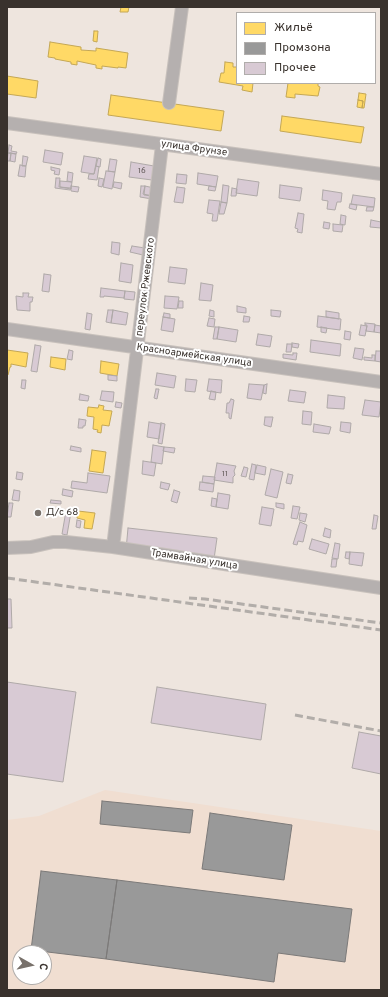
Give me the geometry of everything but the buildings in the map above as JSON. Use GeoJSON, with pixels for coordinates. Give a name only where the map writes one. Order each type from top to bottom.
{"type":"FeatureCollection","features":[{"type":"Feature","properties":{"kind":"street"},"geometry":{"type":"LineString","coordinates":[[169,103],[182,7]]}},
{"type":"Feature","properties":{"kind":"street","name":"улица Фрунзе"},"geometry":{"type":"LineString","coordinates":[[7,123],[381,174]]}},
{"type":"Feature","properties":{"kind":"street","name":"переулок Ржевского"},"geometry":{"type":"LineString","coordinates":[[113,547],[162,145]]}},
{"type":"Feature","properties":{"kind":"street","name":"Красноармейская улица"},"geometry":{"type":"LineString","coordinates":[[7,329],[381,382]]}},
{"type":"Feature","properties":{"kind":"street","name":"Трамвайная улица"},"geometry":{"type":"LineString","coordinates":[[7,548],[31,547],[45,543],[62,542],[113,547],[381,588]]}},
{"type":"Feature","properties":{"kind":"shaded area"},"geometry":{"type":"Polygon","coordinates":[[[105,790],[381,831],[381,990],[7,990],[7,820],[39,816],[105,790]]]}},
{"type":"Feature","properties":{"kind":"railway"},"geometry":{"type":"LineString","coordinates":[[7,578],[381,630]]}},
{"type":"Feature","properties":{"kind":"railway"},"geometry":{"type":"LineString","coordinates":[[189,598],[381,623]]}},
{"type":"Feature","properties":{"kind":"railway"},"geometry":{"type":"LineString","coordinates":[[295,715],[381,731]]}},
{"type":"Feature","properties":{"kind":"place","name":"Д/с 68"},"geometry":{"type":"Point","coordinates":[38,513]}}]}
